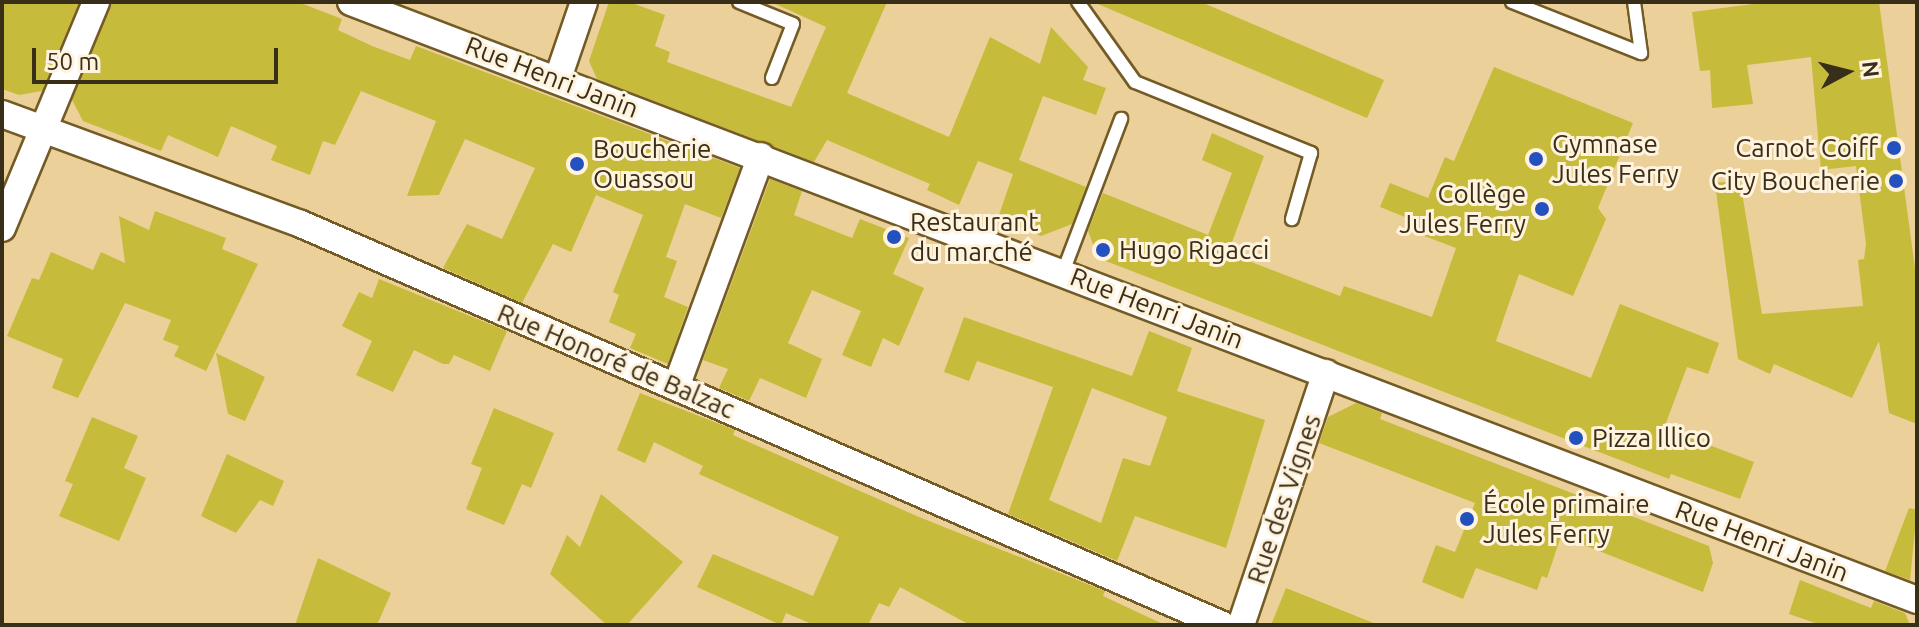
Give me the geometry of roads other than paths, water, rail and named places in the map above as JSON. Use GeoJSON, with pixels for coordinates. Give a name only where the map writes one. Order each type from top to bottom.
{"type":"FeatureCollection","features":[{"type":"Feature","properties":{"kind":"street"},"geometry":{"type":"LineString","coordinates":[[2,228],[96,2]]}},
{"type":"Feature","properties":{"kind":"street","name":"Rue Henri Janin"},"geometry":{"type":"LineString","coordinates":[[351,2],[558,78],[1917,600]]}},
{"type":"Feature","properties":{"kind":"street"},"geometry":{"type":"LineString","coordinates":[[558,78],[584,2]]}},
{"type":"Feature","properties":{"kind":"street","name":"Rue Honoré de Balzac"},"geometry":{"type":"LineString","coordinates":[[2,114],[301,224],[1223,625]]}},
{"type":"Feature","properties":{"kind":"street"},"geometry":{"type":"LineString","coordinates":[[676,387],[761,156]]}},
{"type":"Feature","properties":{"kind":"street","name":"Rue des Vignes"},"geometry":{"type":"LineString","coordinates":[[1241,625],[1326,373]]}},
{"type":"Feature","properties":{"kind":"lane"},"geometry":{"type":"LineString","coordinates":[[739,2],[793,24],[772,78]]}},
{"type":"Feature","properties":{"kind":"lane"},"geometry":{"type":"LineString","coordinates":[[1078,2],[1135,82],[1311,153],[1292,219]]}},
{"type":"Feature","properties":{"kind":"lane"},"geometry":{"type":"LineString","coordinates":[[1512,2],[1641,53],[1634,2]]}},
{"type":"Feature","properties":{"kind":"lane"},"geometry":{"type":"LineString","coordinates":[[1063,272],[1121,119]]}},
{"type":"Feature","properties":{"kind":"place","name":"Carnot Coiff"},"geometry":{"type":"Point","coordinates":[1894,148]}},
{"type":"Feature","properties":{"kind":"place","name":"Gymnase Jules Ferry"},"geometry":{"type":"Point","coordinates":[1536,159]}},
{"type":"Feature","properties":{"kind":"place","name":"Boucherie Ouassou"},"geometry":{"type":"Point","coordinates":[577,164]}},
{"type":"Feature","properties":{"kind":"place","name":"City Boucherie"},"geometry":{"type":"Point","coordinates":[1896,181]}},
{"type":"Feature","properties":{"kind":"place","name":"Collège Jules Ferry"},"geometry":{"type":"Point","coordinates":[1542,209]}},
{"type":"Feature","properties":{"kind":"place","name":"Restaurant du marché"},"geometry":{"type":"Point","coordinates":[894,237]}},
{"type":"Feature","properties":{"kind":"place","name":"Hugo Rigacci"},"geometry":{"type":"Point","coordinates":[1103,250]}},
{"type":"Feature","properties":{"kind":"place","name":"Pizza Illico"},"geometry":{"type":"Point","coordinates":[1576,438]}},
{"type":"Feature","properties":{"kind":"place","name":"École primaire Jules Ferry"},"geometry":{"type":"Point","coordinates":[1467,519]}}]}
